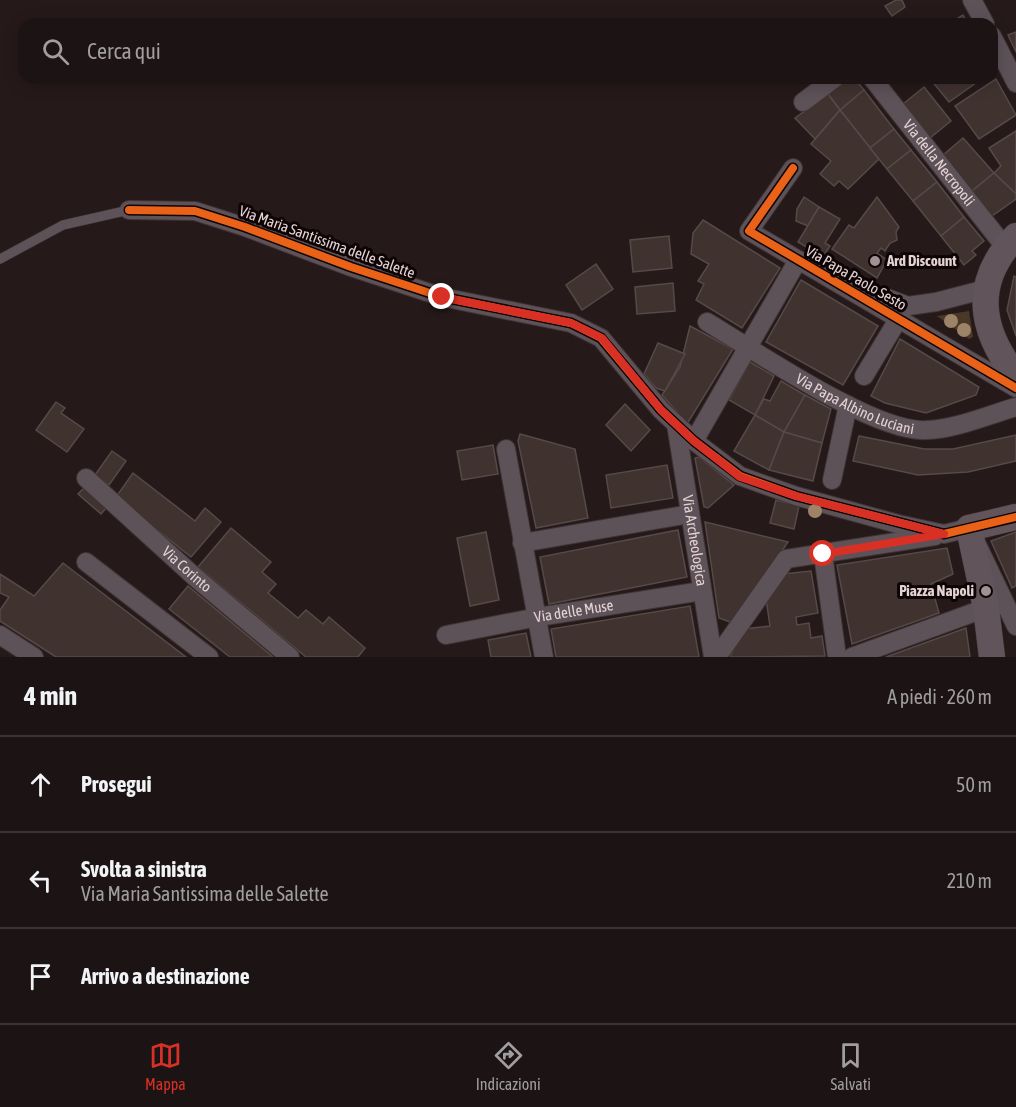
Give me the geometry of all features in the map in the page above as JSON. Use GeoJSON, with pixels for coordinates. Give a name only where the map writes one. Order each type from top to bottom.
{"type":"FeatureCollection","features":[{"type":"Feature","properties":{"kind":"street"},"geometry":{"type":"LineString","coordinates":[[972,0],[982,18]]}},
{"type":"Feature","properties":{"kind":"street"},"geometry":{"type":"LineString","coordinates":[[998,48],[1016,83]]}},
{"type":"Feature","properties":{"kind":"street"},"geometry":{"type":"LineString","coordinates":[[803,102],[827,84]]}},
{"type":"Feature","properties":{"kind":"street","name":"Via della Necropoli"},"geometry":{"type":"LineString","coordinates":[[877,84],[1011,242]]}},
{"type":"Feature","properties":{"kind":"street","name":"Via Papa Paolo Sesto"},"geometry":{"type":"LineString","coordinates":[[794,168],[749,231],[1016,387]]}},
{"type":"Feature","properties":{"kind":"street","name":"Via Maria Santissima delle Salette"},"geometry":{"type":"LineString","coordinates":[[129,210],[195,211],[245,226],[351,267],[442,297],[571,323],[602,338],[676,424],[740,477],[796,496],[944,534],[1016,517]]}},
{"type":"Feature","properties":{"kind":"street"},"geometry":{"type":"LineString","coordinates":[[1011,242],[995,264],[986,289],[990,335],[1016,376]]}},
{"type":"Feature","properties":{"kind":"street"},"geometry":{"type":"LineString","coordinates":[[694,441],[798,260]]}},
{"type":"Feature","properties":{"kind":"street"},"geometry":{"type":"LineString","coordinates":[[862,297],[887,298],[908,306],[936,302],[986,289]]}},
{"type":"Feature","properties":{"kind":"street"},"geometry":{"type":"LineString","coordinates":[[864,376],[899,318]]}},
{"type":"Feature","properties":{"kind":"street","name":"Via Papa Albino Luciani"},"geometry":{"type":"LineString","coordinates":[[707,322],[848,405],[876,418],[914,430],[929,430],[1016,407]]}},
{"type":"Feature","properties":{"kind":"street"},"geometry":{"type":"LineString","coordinates":[[832,480],[848,405]]}},
{"type":"Feature","properties":{"kind":"street","name":"Via Archeologica"},"geometry":{"type":"LineString","coordinates":[[676,424],[702,591],[715,657]]}},
{"type":"Feature","properties":{"kind":"street"},"geometry":{"type":"LineString","coordinates":[[506,449],[544,657]]}},
{"type":"Feature","properties":{"kind":"street","name":"Via Corinto"},"geometry":{"type":"LineString","coordinates":[[86,478],[196,578],[290,657]]}},
{"type":"Feature","properties":{"kind":"street"},"geometry":{"type":"LineString","coordinates":[[522,543],[690,514]]}},
{"type":"Feature","properties":{"kind":"street"},"geometry":{"type":"LineString","coordinates":[[969,528],[996,602],[1016,626]]}},
{"type":"Feature","properties":{"kind":"street"},"geometry":{"type":"LineString","coordinates":[[715,657],[786,559],[944,534]]}},
{"type":"Feature","properties":{"kind":"street"},"geometry":{"type":"LineString","coordinates":[[823,554],[837,657]]}},
{"type":"Feature","properties":{"kind":"street"},"geometry":{"type":"LineString","coordinates":[[86,562],[208,657]]}},
{"type":"Feature","properties":{"kind":"street","name":"Via delle Muse"},"geometry":{"type":"LineString","coordinates":[[446,635],[538,617],[702,591]]}},
{"type":"Feature","properties":{"kind":"street"},"geometry":{"type":"LineString","coordinates":[[852,657],[996,602]]}},
{"type":"Feature","properties":{"kind":"street"},"geometry":{"type":"LineString","coordinates":[[992,657],[996,602]]}},
{"type":"Feature","properties":{"kind":"street"},"geometry":{"type":"LineString","coordinates":[[1,638],[34,657]]}},
{"type":"Feature","properties":{"kind":"lane"},"geometry":{"type":"LineString","coordinates":[[0,258],[63,225],[129,210]]}},
{"type":"Feature","properties":{"kind":"shaded area"},"geometry":{"type":"Polygon","coordinates":[[[969,311],[973,337],[969,339],[937,316],[969,311]]]}},
{"type":"Feature","properties":{"kind":"building"},"geometry":{"type":"Polygon","coordinates":[[[896,0],[902,0],[905,7],[892,16],[885,6],[896,0]]]}},
{"type":"Feature","properties":{"kind":"building"},"geometry":{"type":"Polygon","coordinates":[[[1016,32],[1016,52],[1008,35],[1016,32]]]}},
{"type":"Feature","properties":{"kind":"building"},"geometry":{"type":"Polygon","coordinates":[[[998,83],[1016,115],[979,139],[955,106],[988,84],[998,83]]]}},
{"type":"Feature","properties":{"kind":"building"},"geometry":{"type":"Polygon","coordinates":[[[840,84],[859,84],[864,90],[840,110],[828,94],[840,84]]]}},
{"type":"Feature","properties":{"kind":"building"},"geometry":{"type":"Polygon","coordinates":[[[934,84],[974,84],[949,102],[934,84]]]}},
{"type":"Feature","properties":{"kind":"building"},"geometry":{"type":"Polygon","coordinates":[[[924,87],[951,121],[930,138],[903,104],[924,87]]]}},
{"type":"Feature","properties":{"kind":"building"},"geometry":{"type":"Polygon","coordinates":[[[864,90],[894,129],[870,148],[840,110],[864,90]]]}},
{"type":"Feature","properties":{"kind":"building"},"geometry":{"type":"Polygon","coordinates":[[[828,94],[840,110],[815,139],[795,118],[828,94]]]}},
{"type":"Feature","properties":{"kind":"building"},"geometry":{"type":"Polygon","coordinates":[[[840,110],[879,159],[848,189],[839,181],[834,186],[820,174],[831,161],[811,144],[840,110]]]}},
{"type":"Feature","properties":{"kind":"building"},"geometry":{"type":"Polygon","coordinates":[[[894,129],[911,150],[887,169],[870,148],[894,129]]]}},
{"type":"Feature","properties":{"kind":"building"},"geometry":{"type":"Polygon","coordinates":[[[1016,131],[1016,194],[994,173],[1001,166],[989,148],[1016,131]]]}},
{"type":"Feature","properties":{"kind":"building"},"geometry":{"type":"Polygon","coordinates":[[[963,138],[994,173],[972,191],[943,155],[963,138]]]}},
{"type":"Feature","properties":{"kind":"building"},"geometry":{"type":"Polygon","coordinates":[[[911,150],[937,182],[913,201],[887,169],[911,150]]]}},
{"type":"Feature","properties":{"kind":"building"},"geometry":{"type":"Polygon","coordinates":[[[994,173],[1016,194],[1016,199],[992,216],[972,191],[994,173]]]}},
{"type":"Feature","properties":{"kind":"building"},"geometry":{"type":"Polygon","coordinates":[[[937,182],[964,217],[941,236],[913,201],[937,182]]]}},
{"type":"Feature","properties":{"kind":"building"},"geometry":{"type":"Polygon","coordinates":[[[804,197],[819,207],[808,226],[796,221],[797,209],[804,197]]]}},
{"type":"Feature","properties":{"kind":"building"},"geometry":{"type":"Polygon","coordinates":[[[877,197],[899,227],[896,232],[897,240],[890,243],[885,251],[881,248],[877,253],[887,260],[877,278],[832,249],[849,225],[854,228],[877,197]]]}},
{"type":"Feature","properties":{"kind":"building"},"geometry":{"type":"Polygon","coordinates":[[[819,207],[840,219],[825,243],[830,246],[823,257],[798,242],[819,207]]]}},
{"type":"Feature","properties":{"kind":"building"},"geometry":{"type":"Polygon","coordinates":[[[964,217],[984,241],[972,251],[976,255],[964,265],[941,236],[964,217]]]}},
{"type":"Feature","properties":{"kind":"building"},"geometry":{"type":"Polygon","coordinates":[[[703,220],[780,268],[742,328],[696,300],[704,284],[698,281],[709,264],[691,254],[693,233],[703,220]]]}},
{"type":"Feature","properties":{"kind":"building"},"geometry":{"type":"Polygon","coordinates":[[[669,236],[672,268],[633,272],[630,240],[669,236]]]}},
{"type":"Feature","properties":{"kind":"building"},"geometry":{"type":"Polygon","coordinates":[[[596,264],[613,289],[582,310],[566,285],[596,264]]]}},
{"type":"Feature","properties":{"kind":"building"},"geometry":{"type":"Polygon","coordinates":[[[1014,276],[1016,277],[1016,336],[1007,310],[1014,276]]]}},
{"type":"Feature","properties":{"kind":"building"},"geometry":{"type":"Polygon","coordinates":[[[801,280],[878,326],[843,385],[766,342],[801,280]]]}},
{"type":"Feature","properties":{"kind":"building"},"geometry":{"type":"Polygon","coordinates":[[[673,283],[675,311],[637,314],[635,287],[673,283]]]}},
{"type":"Feature","properties":{"kind":"building"},"geometry":{"type":"Polygon","coordinates":[[[690,326],[733,349],[687,424],[662,395],[680,367],[690,326]]]}},
{"type":"Feature","properties":{"kind":"building"},"geometry":{"type":"Polygon","coordinates":[[[900,339],[979,387],[976,395],[926,413],[885,403],[871,396],[900,339]]]}},
{"type":"Feature","properties":{"kind":"building"},"geometry":{"type":"Polygon","coordinates":[[[658,343],[685,354],[665,391],[656,388],[644,374],[658,343]]]}},
{"type":"Feature","properties":{"kind":"building"},"geometry":{"type":"Polygon","coordinates":[[[750,362],[774,376],[755,415],[729,400],[750,362]]]}},
{"type":"Feature","properties":{"kind":"building"},"geometry":{"type":"Polygon","coordinates":[[[781,381],[805,395],[784,432],[755,415],[764,399],[770,401],[781,381]]]}},
{"type":"Feature","properties":{"kind":"building"},"geometry":{"type":"Polygon","coordinates":[[[805,395],[831,409],[822,443],[784,432],[805,395]]]}},
{"type":"Feature","properties":{"kind":"building"},"geometry":{"type":"Polygon","coordinates":[[[56,402],[65,408],[61,413],[84,429],[67,452],[36,430],[56,402]]]}},
{"type":"Feature","properties":{"kind":"building"},"geometry":{"type":"Polygon","coordinates":[[[625,404],[650,430],[631,451],[606,425],[625,404]]]}},
{"type":"Feature","properties":{"kind":"building"},"geometry":{"type":"Polygon","coordinates":[[[755,415],[784,432],[769,470],[734,451],[755,415]]]}},
{"type":"Feature","properties":{"kind":"building"},"geometry":{"type":"Polygon","coordinates":[[[784,432],[822,443],[813,481],[769,470],[784,432]]]}},
{"type":"Feature","properties":{"kind":"building"},"geometry":{"type":"Polygon","coordinates":[[[520,434],[575,449],[588,518],[536,528],[518,441],[520,434]]]}},
{"type":"Feature","properties":{"kind":"building"},"geometry":{"type":"Polygon","coordinates":[[[1016,435],[1016,461],[968,472],[918,475],[853,461],[859,436],[924,449],[953,449],[1016,435]]]}},
{"type":"Feature","properties":{"kind":"building"},"geometry":{"type":"Polygon","coordinates":[[[493,445],[498,474],[462,480],[457,451],[493,445]]]}},
{"type":"Feature","properties":{"kind":"building"},"geometry":{"type":"Polygon","coordinates":[[[112,451],[126,461],[109,485],[95,475],[112,451]]]}},
{"type":"Feature","properties":{"kind":"building"},"geometry":{"type":"Polygon","coordinates":[[[699,457],[734,485],[708,508],[704,507],[695,458],[699,457]]]}},
{"type":"Feature","properties":{"kind":"building"},"geometry":{"type":"Polygon","coordinates":[[[667,465],[673,498],[611,508],[606,475],[667,465]]]}},
{"type":"Feature","properties":{"kind":"building"},"geometry":{"type":"Polygon","coordinates":[[[133,473],[195,521],[205,508],[221,522],[191,557],[116,497],[133,473]]]}},
{"type":"Feature","properties":{"kind":"building"},"geometry":{"type":"Polygon","coordinates":[[[86,486],[108,506],[101,514],[78,494],[86,486]]]}},
{"type":"Feature","properties":{"kind":"building"},"geometry":{"type":"Polygon","coordinates":[[[776,500],[799,506],[794,529],[770,523],[776,500]]]}},
{"type":"Feature","properties":{"kind":"building"},"geometry":{"type":"Polygon","coordinates":[[[705,522],[788,542],[733,623],[719,618],[705,522]]]}},
{"type":"Feature","properties":{"kind":"building"},"geometry":{"type":"Polygon","coordinates":[[[231,528],[271,562],[262,572],[276,584],[268,593],[298,618],[306,610],[323,624],[329,617],[365,648],[358,657],[306,657],[198,567],[231,528]]]}},
{"type":"Feature","properties":{"kind":"building"},"geometry":{"type":"Polygon","coordinates":[[[678,530],[687,577],[549,604],[540,557],[678,530]]]}},
{"type":"Feature","properties":{"kind":"building"},"geometry":{"type":"Polygon","coordinates":[[[486,532],[499,600],[470,606],[457,538],[486,532]]]}},
{"type":"Feature","properties":{"kind":"building"},"geometry":{"type":"Polygon","coordinates":[[[1016,532],[1016,586],[1012,588],[991,541],[1016,532]]]}},
{"type":"Feature","properties":{"kind":"building"},"geometry":{"type":"Polygon","coordinates":[[[947,548],[953,574],[931,584],[939,613],[852,644],[837,565],[947,548]]]}},
{"type":"Feature","properties":{"kind":"building"},"geometry":{"type":"Polygon","coordinates":[[[63,563],[186,657],[56,657],[0,621],[0,610],[9,597],[0,593],[0,574],[34,596],[63,563]]]}},
{"type":"Feature","properties":{"kind":"building"},"geometry":{"type":"Polygon","coordinates":[[[811,571],[818,613],[796,617],[797,625],[809,623],[811,638],[822,636],[825,656],[730,657],[743,629],[770,626],[766,599],[783,574],[811,571]]]}},
{"type":"Feature","properties":{"kind":"building"},"geometry":{"type":"Polygon","coordinates":[[[188,586],[273,657],[230,657],[169,609],[188,586]]]}},
{"type":"Feature","properties":{"kind":"building"},"geometry":{"type":"Polygon","coordinates":[[[690,606],[699,657],[556,657],[551,629],[690,606]]]}},
{"type":"Feature","properties":{"kind":"building"},"geometry":{"type":"Polygon","coordinates":[[[966,628],[970,657],[886,657],[966,628]]]}},
{"type":"Feature","properties":{"kind":"building"},"geometry":{"type":"Polygon","coordinates":[[[526,633],[531,657],[491,657],[488,640],[526,633]]]}},
{"type":"Feature","properties":{"kind":"cycle path"},"geometry":{"type":"LineString","coordinates":[[793,168],[749,231],[1016,388]]}},
{"type":"Feature","properties":{"kind":"cycle path"},"geometry":{"type":"LineString","coordinates":[[129,210],[195,211],[442,297],[571,323],[601,338],[661,410],[694,441],[740,476],[796,496],[944,534],[1016,517]]}},
{"type":"Feature","properties":{"kind":"place","name":"Ard Discount"},"geometry":{"type":"Point","coordinates":[875,261]}},
{"type":"Feature","properties":{"kind":"place","name":"Piazza Napoli"},"geometry":{"type":"Point","coordinates":[986,591]}},
{"type":"Feature","properties":{"kind":"route"},"geometry":{"type":"LineString","coordinates":[[442,297],[527,312],[571,323],[602,338],[661,410],[694,441],[740,477],[796,496],[944,534],[823,554]]}}]}
